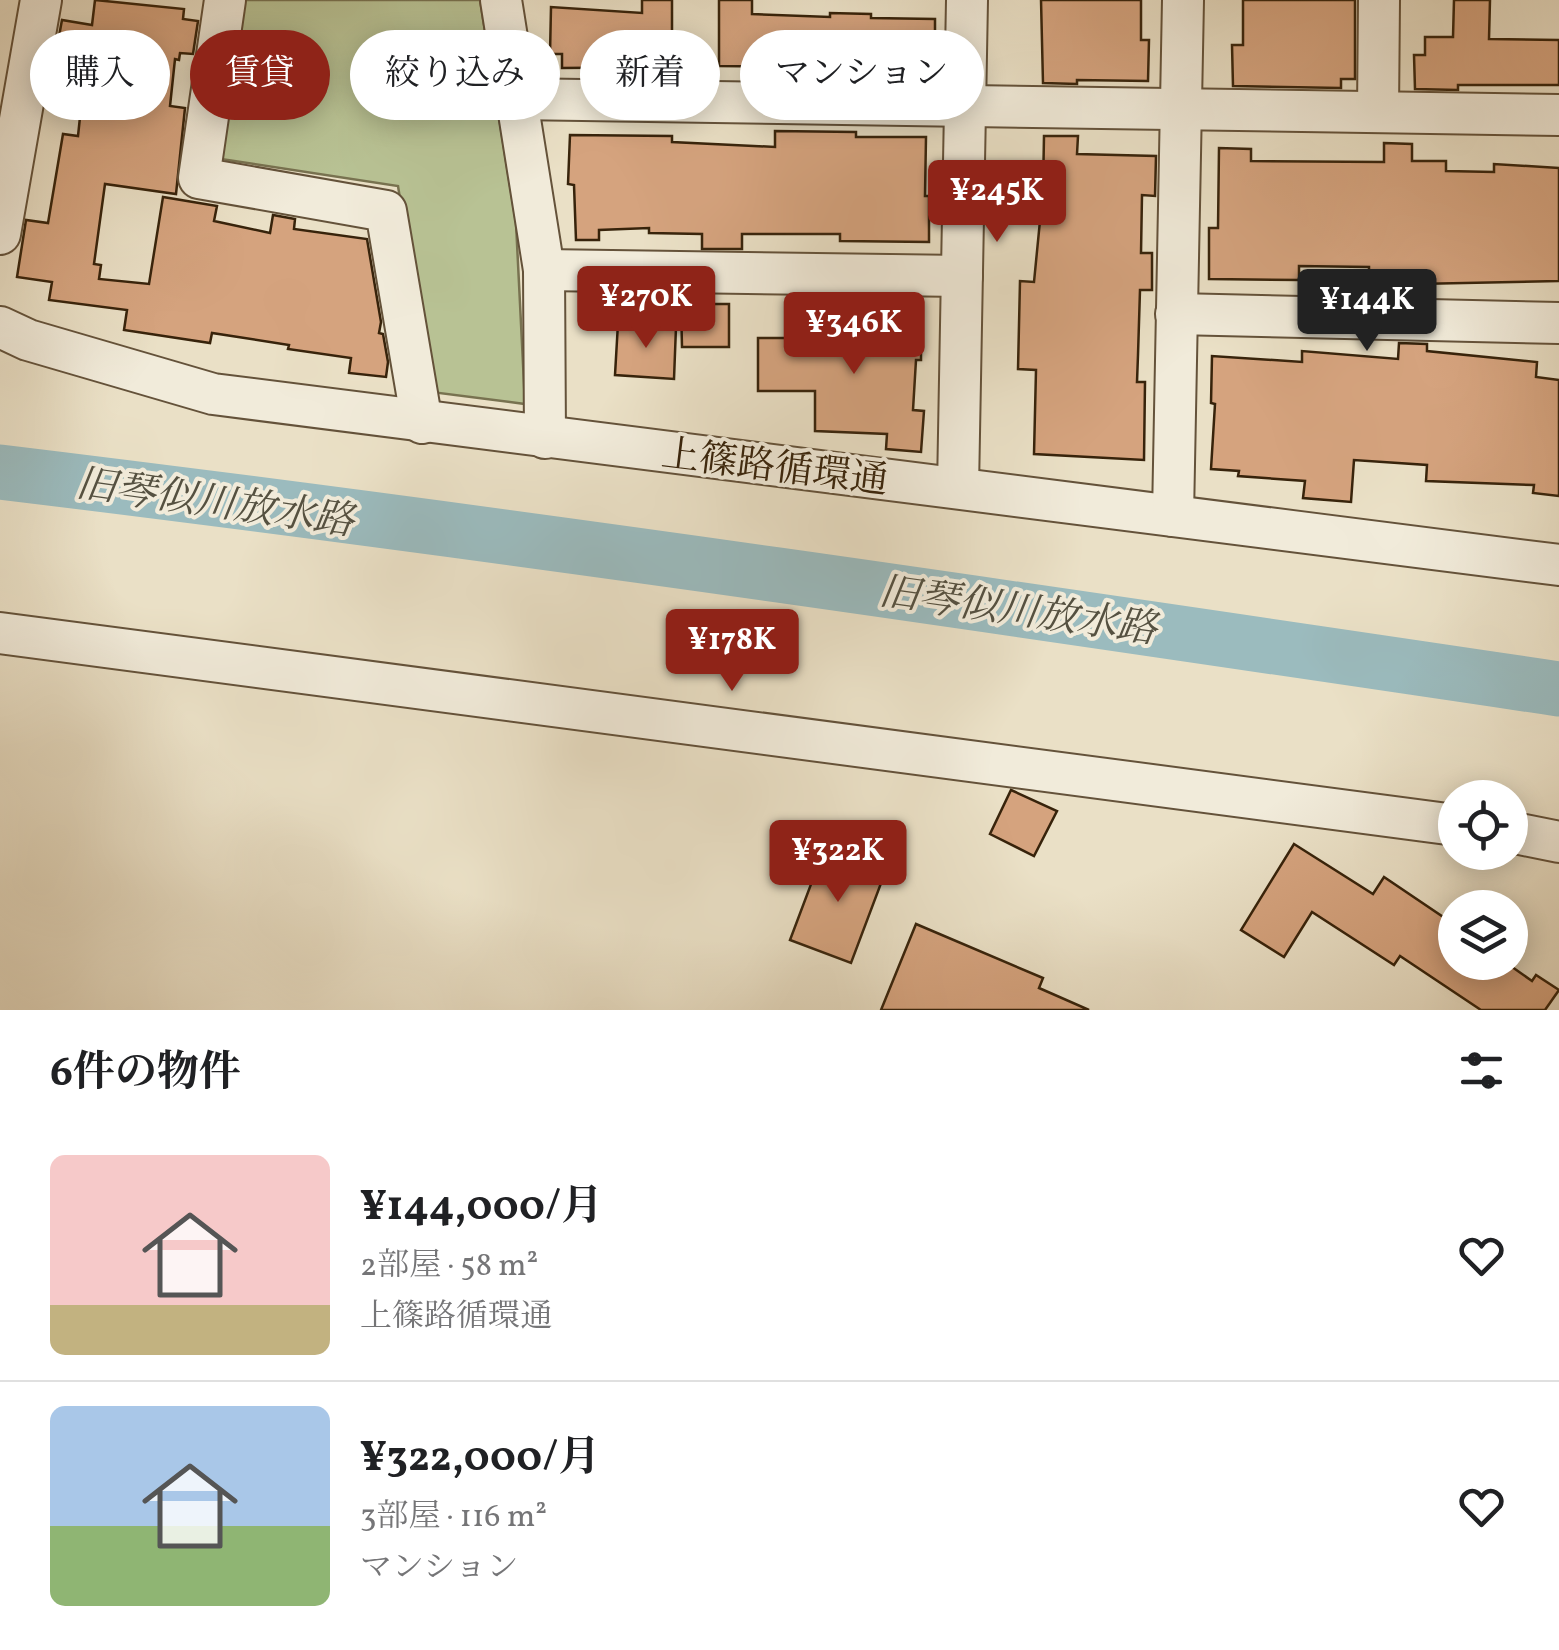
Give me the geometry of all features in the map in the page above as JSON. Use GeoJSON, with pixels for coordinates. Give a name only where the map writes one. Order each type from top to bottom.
{"type":"FeatureCollection","features":[{"type":"Feature","properties":{"kind":"street"},"geometry":{"type":"LineString","coordinates":[[0,234],[41,0]]}},
{"type":"Feature","properties":{"kind":"street"},"geometry":{"type":"LineString","coordinates":[[226,0],[199,178],[386,211],[422,422]]}},
{"type":"Feature","properties":{"kind":"street"},"geometry":{"type":"LineString","coordinates":[[500,0],[505,30]]}},
{"type":"Feature","properties":{"kind":"street"},"geometry":{"type":"LineString","coordinates":[[966,30],[967,0]]}},
{"type":"Feature","properties":{"kind":"street"},"geometry":{"type":"LineString","coordinates":[[1173,516],[1182,0]]}},
{"type":"Feature","properties":{"kind":"street"},"geometry":{"type":"LineString","coordinates":[[1378,112],[1379,0]]}},
{"type":"Feature","properties":{"kind":"street"},"geometry":{"type":"LineString","coordinates":[[560,99],[740,101]]}},
{"type":"Feature","properties":{"kind":"street"},"geometry":{"type":"LineString","coordinates":[[984,104],[1559,115]]}},
{"type":"Feature","properties":{"kind":"street"},"geometry":{"type":"LineString","coordinates":[[519,120],[544,270],[545,438]]}},
{"type":"Feature","properties":{"kind":"street"},"geometry":{"type":"LineString","coordinates":[[958,488],[965,120]]}},
{"type":"Feature","properties":{"kind":"street"},"geometry":{"type":"LineString","coordinates":[[544,270],[962,276]]}},
{"type":"Feature","properties":{"kind":"street"},"geometry":{"type":"LineString","coordinates":[[1176,314],[1559,324]]}},
{"type":"Feature","properties":{"kind":"street","name":"上篠路循環通"},"geometry":{"type":"LineString","coordinates":[[0,327],[28,340],[214,394],[1559,564]]}},
{"type":"Feature","properties":{"kind":"street"},"geometry":{"type":"LineString","coordinates":[[0,633],[1438,823]]}},
{"type":"Feature","properties":{"kind":"street"},"geometry":{"type":"LineString","coordinates":[[1528,836],[1559,842]]}},
{"type":"Feature","properties":{"kind":"green space"},"geometry":{"type":"Polygon","coordinates":[[[243,0],[480,0],[485,30],[350,30],[350,120],[499,120],[516,223],[525,404],[431,392],[398,186],[221,159],[226,120],[330,120],[330,30],[239,30],[243,0]]]}},
{"type":"Feature","properties":{"kind":"building"},"geometry":{"type":"Polygon","coordinates":[[[95,0],[184,9],[183,19],[198,21],[197,30],[190,30],[190,54],[180,53],[179,60],[175,59],[170,106],[170,30],[60,30],[62,20],[92,25],[95,0]]]}},
{"type":"Feature","properties":{"kind":"building"},"geometry":{"type":"Polygon","coordinates":[[[642,0],[672,0],[672,30],[580,30],[580,68],[562,68],[560,30],[551,30],[551,7],[642,13],[642,0]]]}},
{"type":"Feature","properties":{"kind":"building"},"geometry":{"type":"Polygon","coordinates":[[[719,0],[752,0],[752,14],[871,14],[871,18],[935,19],[935,30],[740,30],[740,66],[720,66],[719,0]]]}},
{"type":"Feature","properties":{"kind":"building"},"geometry":{"type":"Polygon","coordinates":[[[1041,0],[1141,0],[1141,40],[1149,40],[1148,81],[1043,83],[1041,0]]]}},
{"type":"Feature","properties":{"kind":"building"},"geometry":{"type":"Polygon","coordinates":[[[1243,0],[1355,0],[1355,79],[1341,79],[1341,88],[1233,86],[1232,45],[1243,45],[1243,0]]]}},
{"type":"Feature","properties":{"kind":"building"},"geometry":{"type":"Polygon","coordinates":[[[1454,0],[1490,0],[1489,39],[1559,40],[1559,85],[1415,89],[1414,55],[1425,55],[1425,37],[1453,37],[1454,0]]]}},
{"type":"Feature","properties":{"kind":"building"},"geometry":{"type":"Polygon","coordinates":[[[170,106],[185,108],[176,194],[105,184],[94,264],[101,265],[99,279],[149,284],[163,197],[217,206],[214,221],[270,233],[273,215],[295,219],[294,229],[367,239],[381,322],[379,333],[383,334],[388,362],[386,377],[349,373],[351,358],[288,349],[289,345],[212,333],[210,343],[124,330],[127,310],[49,300],[52,282],[17,277],[26,220],[48,223],[63,134],[78,136],[80,120],[170,120],[170,106]]]}},
{"type":"Feature","properties":{"kind":"building"},"geometry":{"type":"Polygon","coordinates":[[[775,131],[926,137],[929,242],[840,241],[840,234],[742,234],[742,249],[702,249],[702,234],[649,233],[649,228],[599,230],[599,240],[576,240],[574,185],[568,184],[570,135],[672,136],[672,142],[775,147],[775,131]]]}},
{"type":"Feature","properties":{"kind":"building"},"geometry":{"type":"Polygon","coordinates":[[[1044,136],[1078,136],[1077,154],[1156,156],[1155,196],[1142,195],[1141,253],[1152,253],[1152,290],[1140,290],[1137,382],[1145,382],[1144,460],[1034,454],[1036,370],[1018,369],[1020,281],[1034,282],[1044,136]]]}},
{"type":"Feature","properties":{"kind":"building"},"geometry":{"type":"Polygon","coordinates":[[[1384,143],[1412,144],[1412,161],[1446,161],[1446,171],[1494,172],[1494,164],[1559,168],[1559,281],[1416,284],[1416,278],[1369,279],[1369,267],[1299,266],[1299,280],[1209,279],[1209,228],[1218,228],[1219,148],[1251,149],[1251,161],[1384,162],[1384,143]]]}},
{"type":"Feature","properties":{"kind":"building"},"geometry":{"type":"Polygon","coordinates":[[[681,304],[729,304],[729,347],[682,347],[681,304]]]}},
{"type":"Feature","properties":{"kind":"building"},"geometry":{"type":"Polygon","coordinates":[[[880,312],[921,312],[921,360],[916,360],[913,410],[924,411],[921,452],[886,449],[887,434],[815,431],[815,391],[758,391],[758,338],[820,338],[820,334],[836,334],[837,325],[880,325],[880,312]]]}},
{"type":"Feature","properties":{"kind":"building"},"geometry":{"type":"Polygon","coordinates":[[[618,323],[676,327],[674,379],[615,375],[618,323]]]}},
{"type":"Feature","properties":{"kind":"building"},"geometry":{"type":"Polygon","coordinates":[[[1399,343],[1427,344],[1427,351],[1537,362],[1536,377],[1559,380],[1559,496],[1533,493],[1534,485],[1426,481],[1427,465],[1354,460],[1351,502],[1303,498],[1305,481],[1238,476],[1239,471],[1211,469],[1215,404],[1211,403],[1212,356],[1302,362],[1302,351],[1398,359],[1399,343]]]}},
{"type":"Feature","properties":{"kind":"building"},"geometry":{"type":"Polygon","coordinates":[[[1011,790],[1057,811],[1034,856],[990,834],[1011,790]]]}},
{"type":"Feature","properties":{"kind":"building"},"geometry":{"type":"Polygon","coordinates":[[[1294,844],[1373,894],[1384,877],[1438,914],[1438,980],[1532,981],[1536,975],[1559,990],[1545,1010],[1481,1010],[1400,956],[1394,965],[1312,912],[1284,957],[1241,930],[1294,844]]]}},
{"type":"Feature","properties":{"kind":"building"},"geometry":{"type":"Polygon","coordinates":[[[825,847],[886,870],[851,963],[790,940],[825,847]]]}},
{"type":"Feature","properties":{"kind":"building"},"geometry":{"type":"Polygon","coordinates":[[[916,924],[1043,978],[1039,988],[1089,1010],[881,1010],[916,924]]]}},
{"type":"Feature","properties":{"kind":"waterway","name":"旧琴似川放水路"},"geometry":{"type":"LineString","coordinates":[[0,472],[585,548],[1559,689]]}}]}
